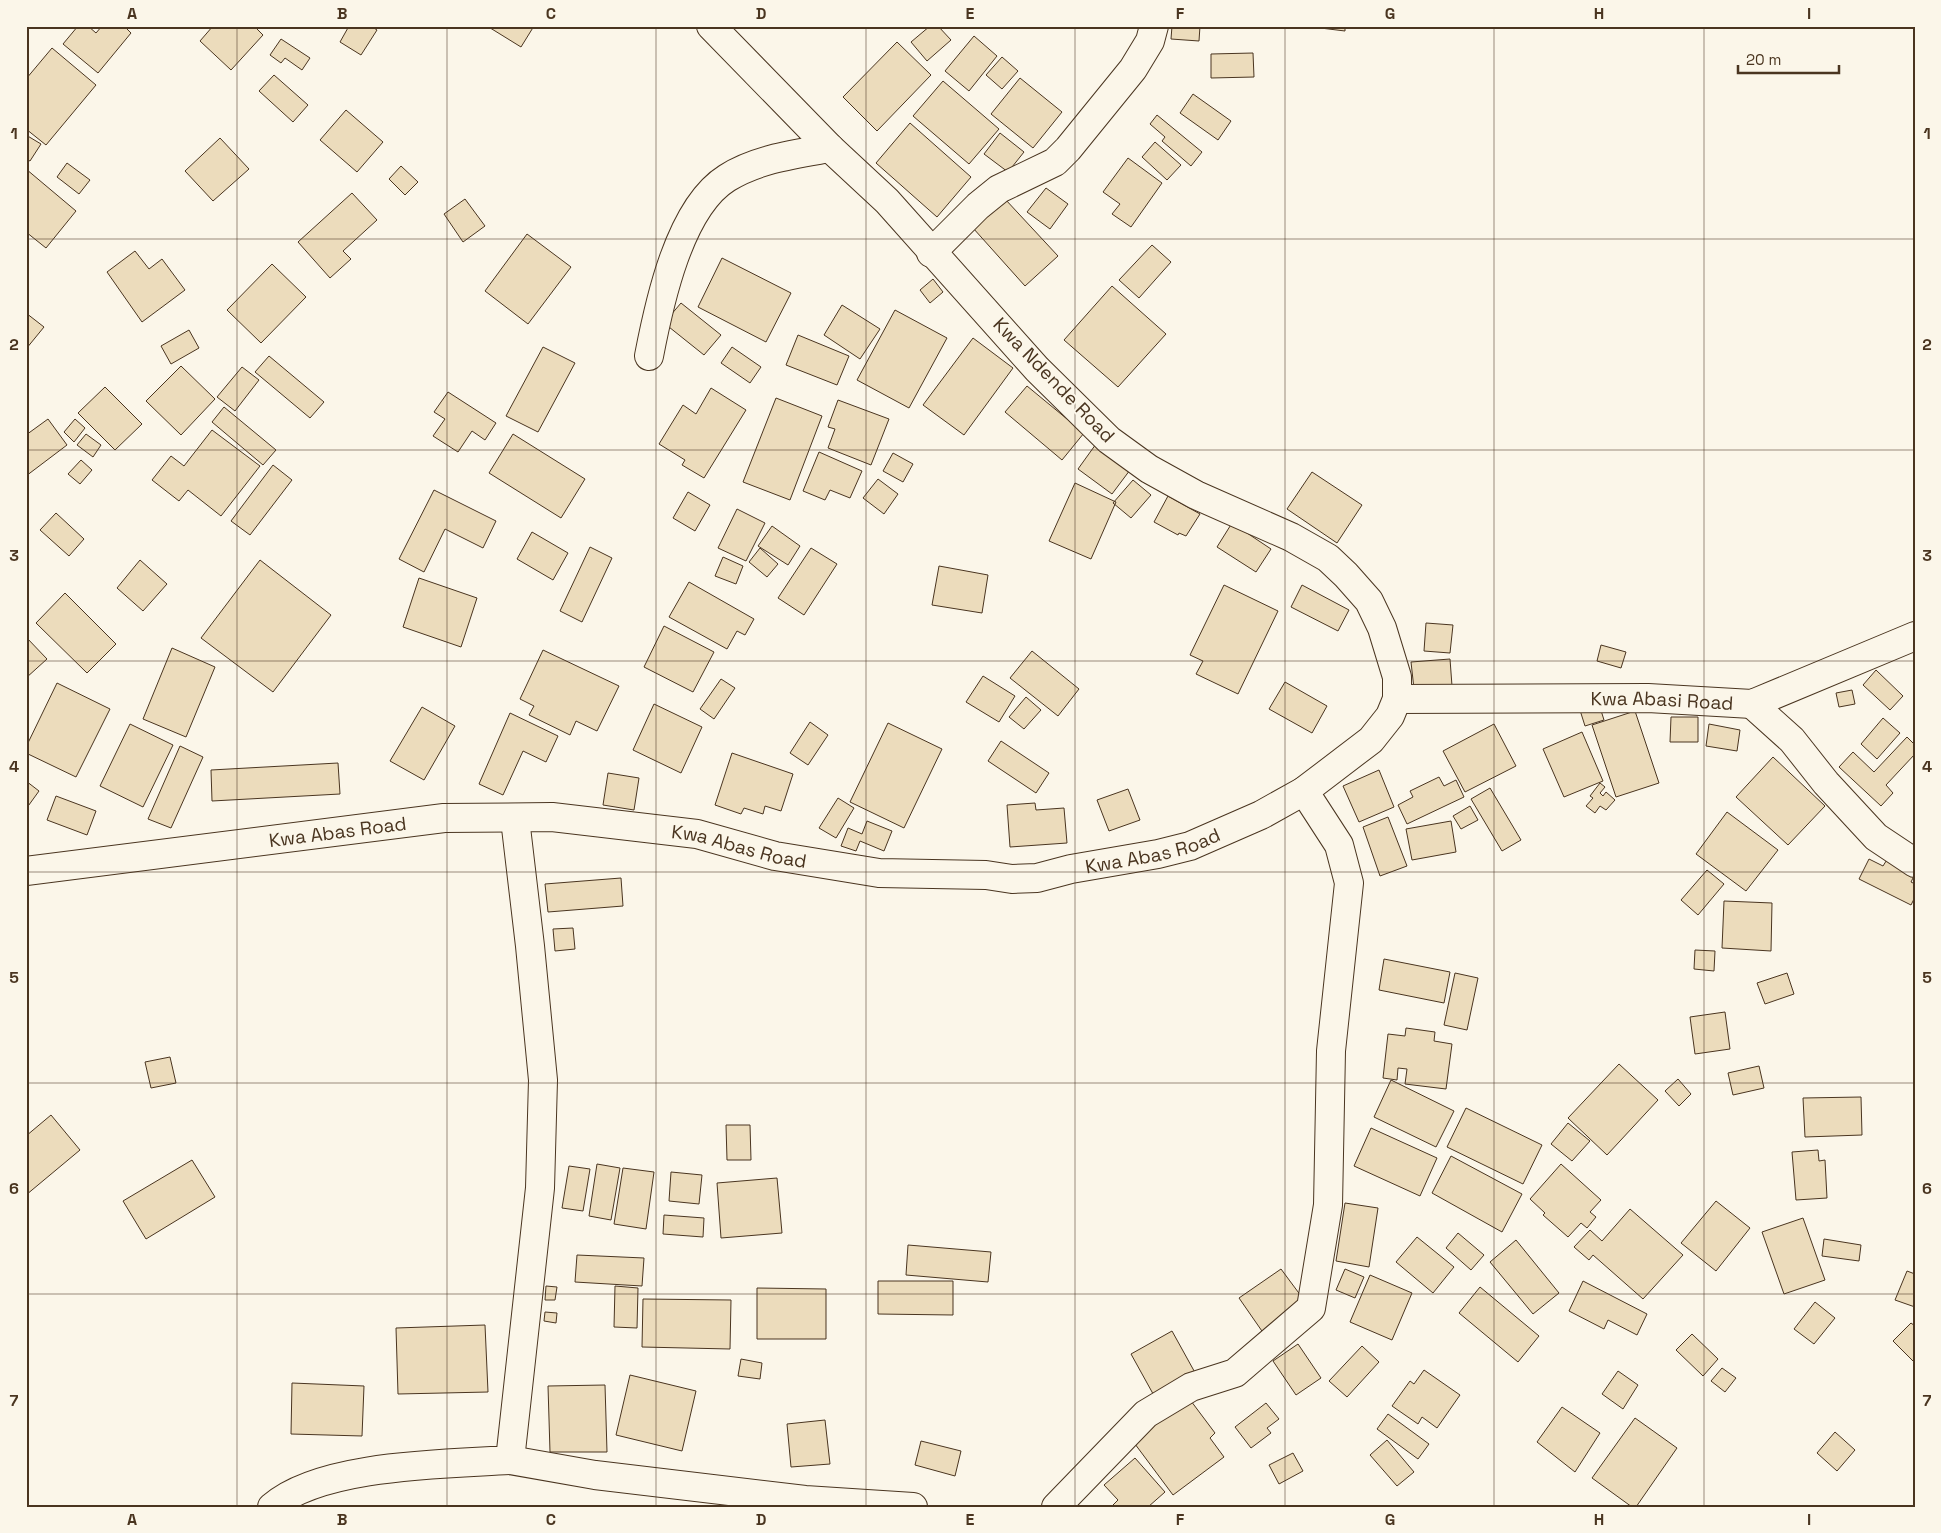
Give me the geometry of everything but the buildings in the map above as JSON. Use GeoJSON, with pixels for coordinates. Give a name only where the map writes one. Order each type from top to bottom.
{"type":"FeatureCollection","features":[{"type":"Feature","properties":{"kind":"street","name":"Kwa Ndende Road"},"geometry":{"type":"LineString","coordinates":[[711,26],[830,148],[887,201],[931,253],[978,300],[1074,407],[1109,440],[1149,469],[1196,495],[1291,537],[1328,558],[1346,575],[1369,602],[1382,628],[1396,677],[1397,699]]}},
{"type":"Feature","properties":{"kind":"street"},"geometry":{"type":"LineString","coordinates":[[931,253],[978,206],[1000,189],[1055,162],[1068,149],[1132,69],[1150,41],[1154,26]]}},
{"type":"Feature","properties":{"kind":"street"},"geometry":{"type":"LineString","coordinates":[[649,356],[662,291],[689,226],[706,196],[727,178],[751,166],[786,156],[830,148]]}},
{"type":"Feature","properties":{"kind":"street","name":"Kwa Abasi Road"},"geometry":{"type":"LineString","coordinates":[[1397,699],[1648,698],[1752,704],[1915,636]]}},
{"type":"Feature","properties":{"kind":"street","name":"Kwa Abas Road"},"geometry":{"type":"LineString","coordinates":[[26,871],[444,818],[481,816],[515,819],[552,818],[697,834],[775,856],[878,872],[1021,879],[1037,878],[1071,869],[1158,854],[1190,846],[1262,816],[1304,790],[1371,740],[1390,716],[1397,699]]}},
{"type":"Feature","properties":{"kind":"street"},"geometry":{"type":"LineString","coordinates":[[1752,704],[1792,740],[1826,784],[1876,836],[1915,863]]}},
{"type":"Feature","properties":{"kind":"street"},"geometry":{"type":"LineString","coordinates":[[1056,1507],[1146,1414],[1191,1387],[1235,1373],[1311,1308],[1328,1205],[1331,1051],[1349,883],[1339,845],[1304,790]]}},
{"type":"Feature","properties":{"kind":"street"},"geometry":{"type":"LineString","coordinates":[[510,1460],[540,1188],[543,1080],[515,819]]}},
{"type":"Feature","properties":{"kind":"street"},"geometry":{"type":"LineString","coordinates":[[272,1507],[308,1487],[345,1476],[412,1466],[510,1460],[595,1475],[805,1500],[913,1507]]}}]}
